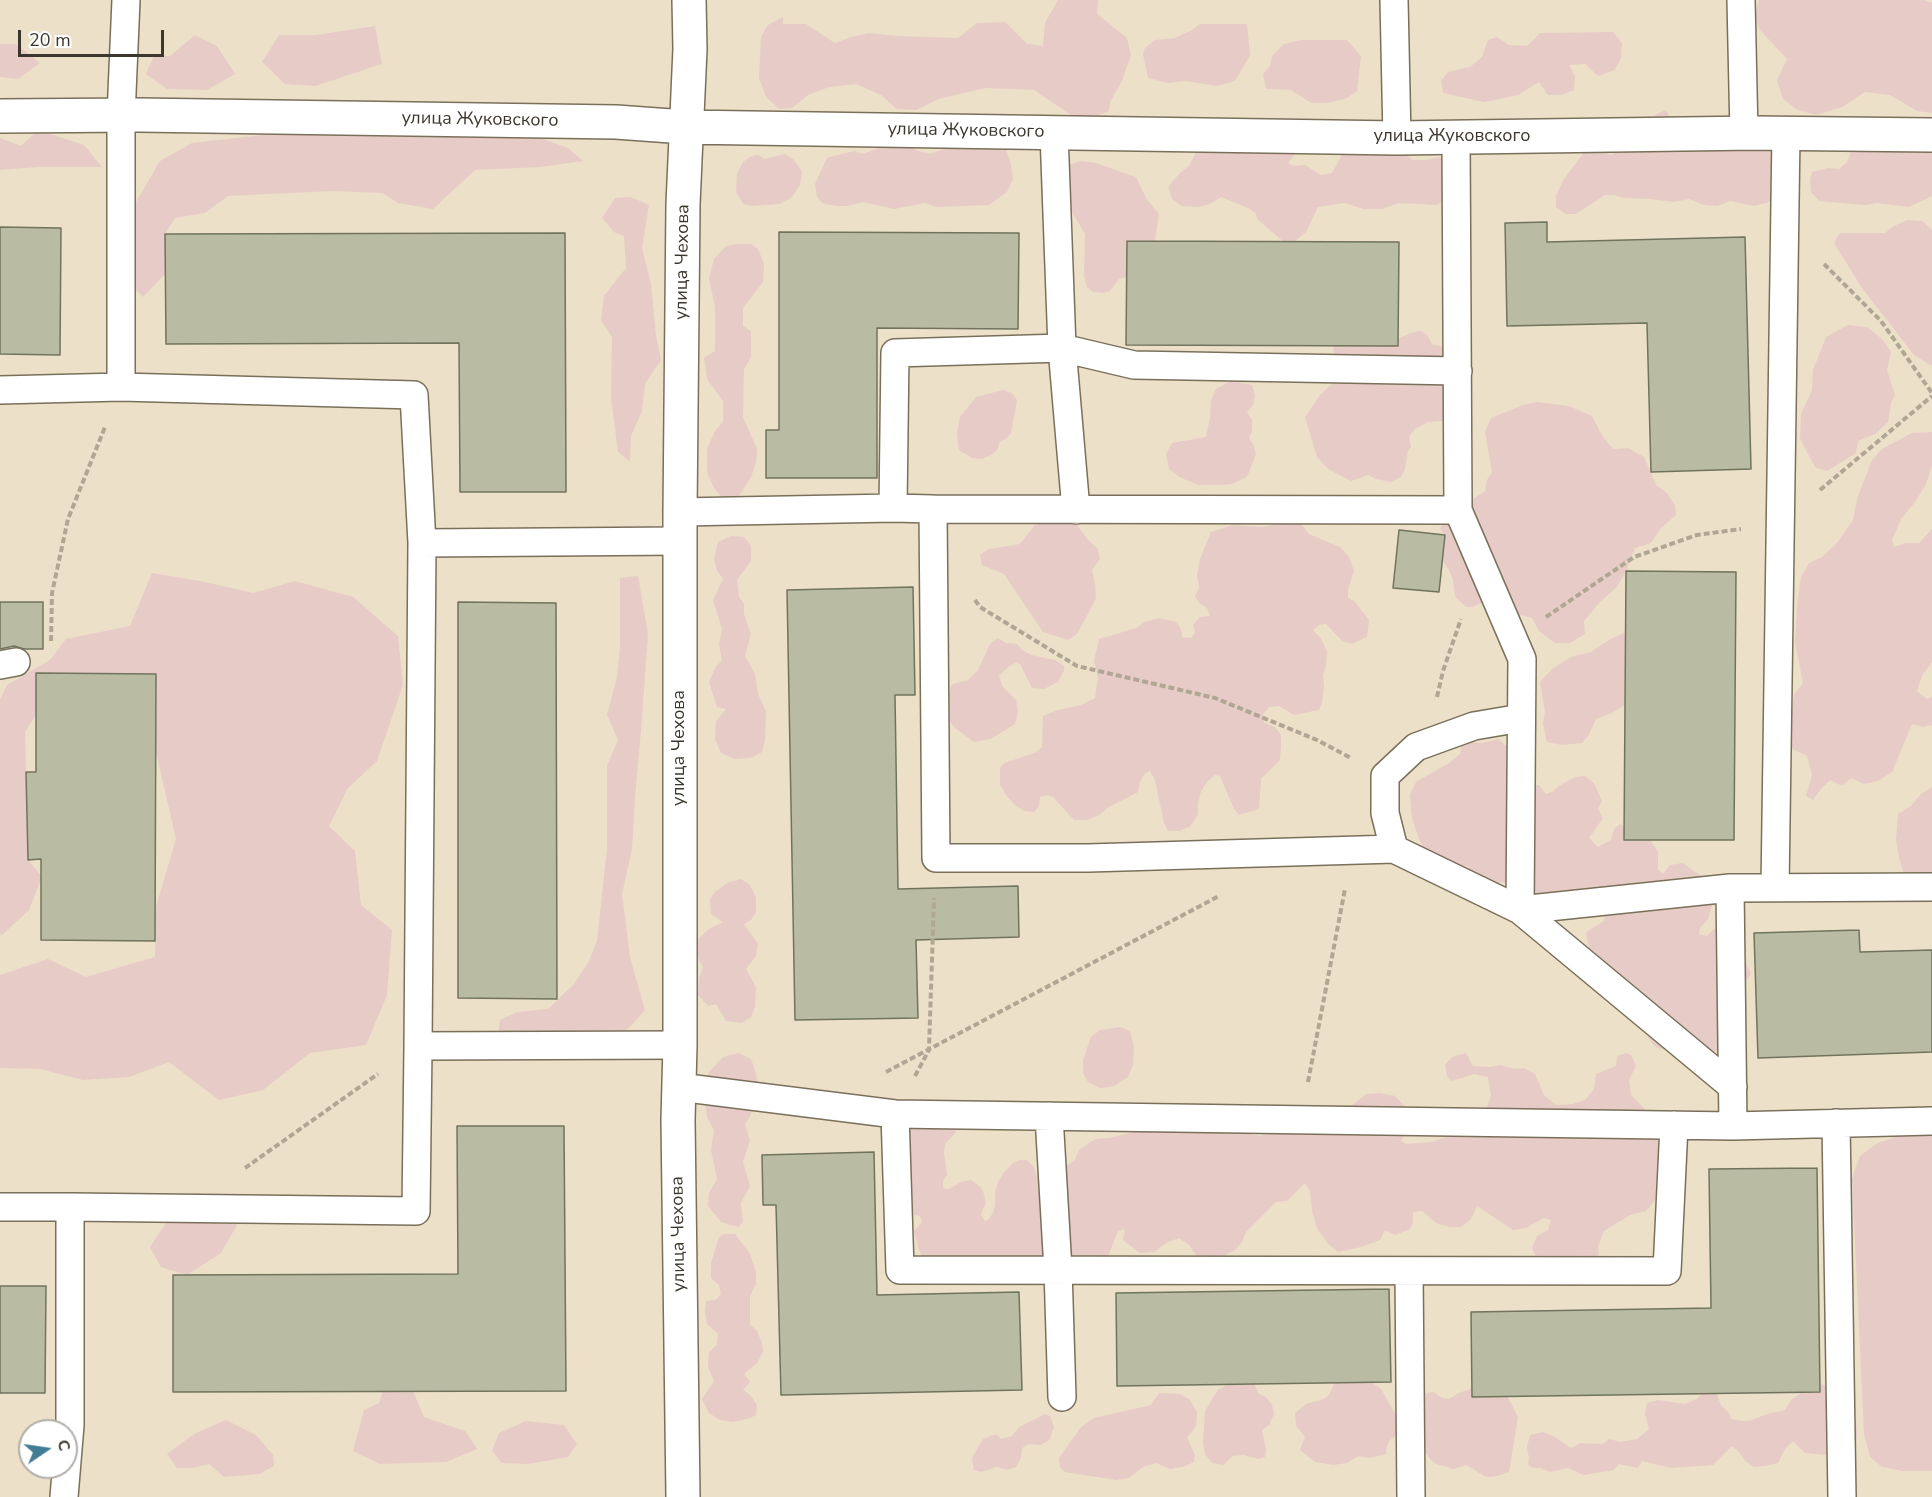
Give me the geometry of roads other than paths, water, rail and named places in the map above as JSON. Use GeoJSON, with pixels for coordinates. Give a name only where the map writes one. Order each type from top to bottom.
{"type":"FeatureCollection","features":[{"type":"Feature","properties":{"kind":"street","name":"улица Чехова"},"geometry":{"type":"LineString","coordinates":[[683,1497],[678,1120],[680,527],[686,127],[690,49],[689,0]]}},
{"type":"Feature","properties":{"kind":"street","name":"улица Жуковского"},"geometry":{"type":"LineString","coordinates":[[0,116],[604,122],[686,127],[1397,138],[1744,134],[1932,135]]}},
{"type":"Feature","properties":{"kind":"lane"},"geometry":{"type":"LineString","coordinates":[[121,387],[121,116],[126,0]]}},
{"type":"Feature","properties":{"kind":"lane"},"geometry":{"type":"LineString","coordinates":[[1394,0],[1397,138]]}},
{"type":"Feature","properties":{"kind":"lane"},"geometry":{"type":"LineString","coordinates":[[1741,0],[1744,134]]}},
{"type":"Feature","properties":{"kind":"lane"},"geometry":{"type":"LineString","coordinates":[[1054,133],[1062,348],[1076,510]]}},
{"type":"Feature","properties":{"kind":"lane"},"geometry":{"type":"LineString","coordinates":[[1775,888],[1786,134]]}},
{"type":"Feature","properties":{"kind":"lane"},"geometry":{"type":"LineString","coordinates":[[1456,137],[1458,510],[1522,659],[1520,909]]}},
{"type":"Feature","properties":{"kind":"lane"},"geometry":{"type":"LineString","coordinates":[[893,508],[895,353],[1062,348],[1134,365],[1458,371]]}},
{"type":"Feature","properties":{"kind":"lane"},"geometry":{"type":"LineString","coordinates":[[0,390],[121,387],[414,395],[422,543],[416,1211],[0,1207]]}},
{"type":"Feature","properties":{"kind":"lane"},"geometry":{"type":"LineString","coordinates":[[422,543],[680,527],[893,508],[1458,510]]}},
{"type":"Feature","properties":{"kind":"lane"},"geometry":{"type":"LineString","coordinates":[[933,509],[936,858],[1088,858],[1394,849],[1520,909],[1732,1087]]}},
{"type":"Feature","properties":{"kind":"lane"},"geometry":{"type":"LineString","coordinates":[[1394,849],[1386,813],[1385,776],[1416,747],[1474,726],[1521,718]]}},
{"type":"Feature","properties":{"kind":"lane"},"geometry":{"type":"LineString","coordinates":[[1520,909],[1730,888],[1932,887]]}},
{"type":"Feature","properties":{"kind":"lane"},"geometry":{"type":"LineString","coordinates":[[1730,888],[1733,1126]]}},
{"type":"Feature","properties":{"kind":"lane"},"geometry":{"type":"LineString","coordinates":[[418,1046],[680,1045]]}},
{"type":"Feature","properties":{"kind":"lane"},"geometry":{"type":"LineString","coordinates":[[679,1087],[895,1114],[1733,1126],[1932,1121]]}},
{"type":"Feature","properties":{"kind":"lane"},"geometry":{"type":"LineString","coordinates":[[895,1114],[900,1270],[1667,1271],[1674,1125]]}},
{"type":"Feature","properties":{"kind":"lane"},"geometry":{"type":"LineString","coordinates":[[1049,1116],[1058,1270],[1062,1397]]}},
{"type":"Feature","properties":{"kind":"lane"},"geometry":{"type":"LineString","coordinates":[[1836,1123],[1842,1497]]}},
{"type":"Feature","properties":{"kind":"lane"},"geometry":{"type":"LineString","coordinates":[[64,1497],[70,1425],[70,1208]]}},
{"type":"Feature","properties":{"kind":"lane"},"geometry":{"type":"LineString","coordinates":[[1409,1270],[1411,1497]]}}]}
